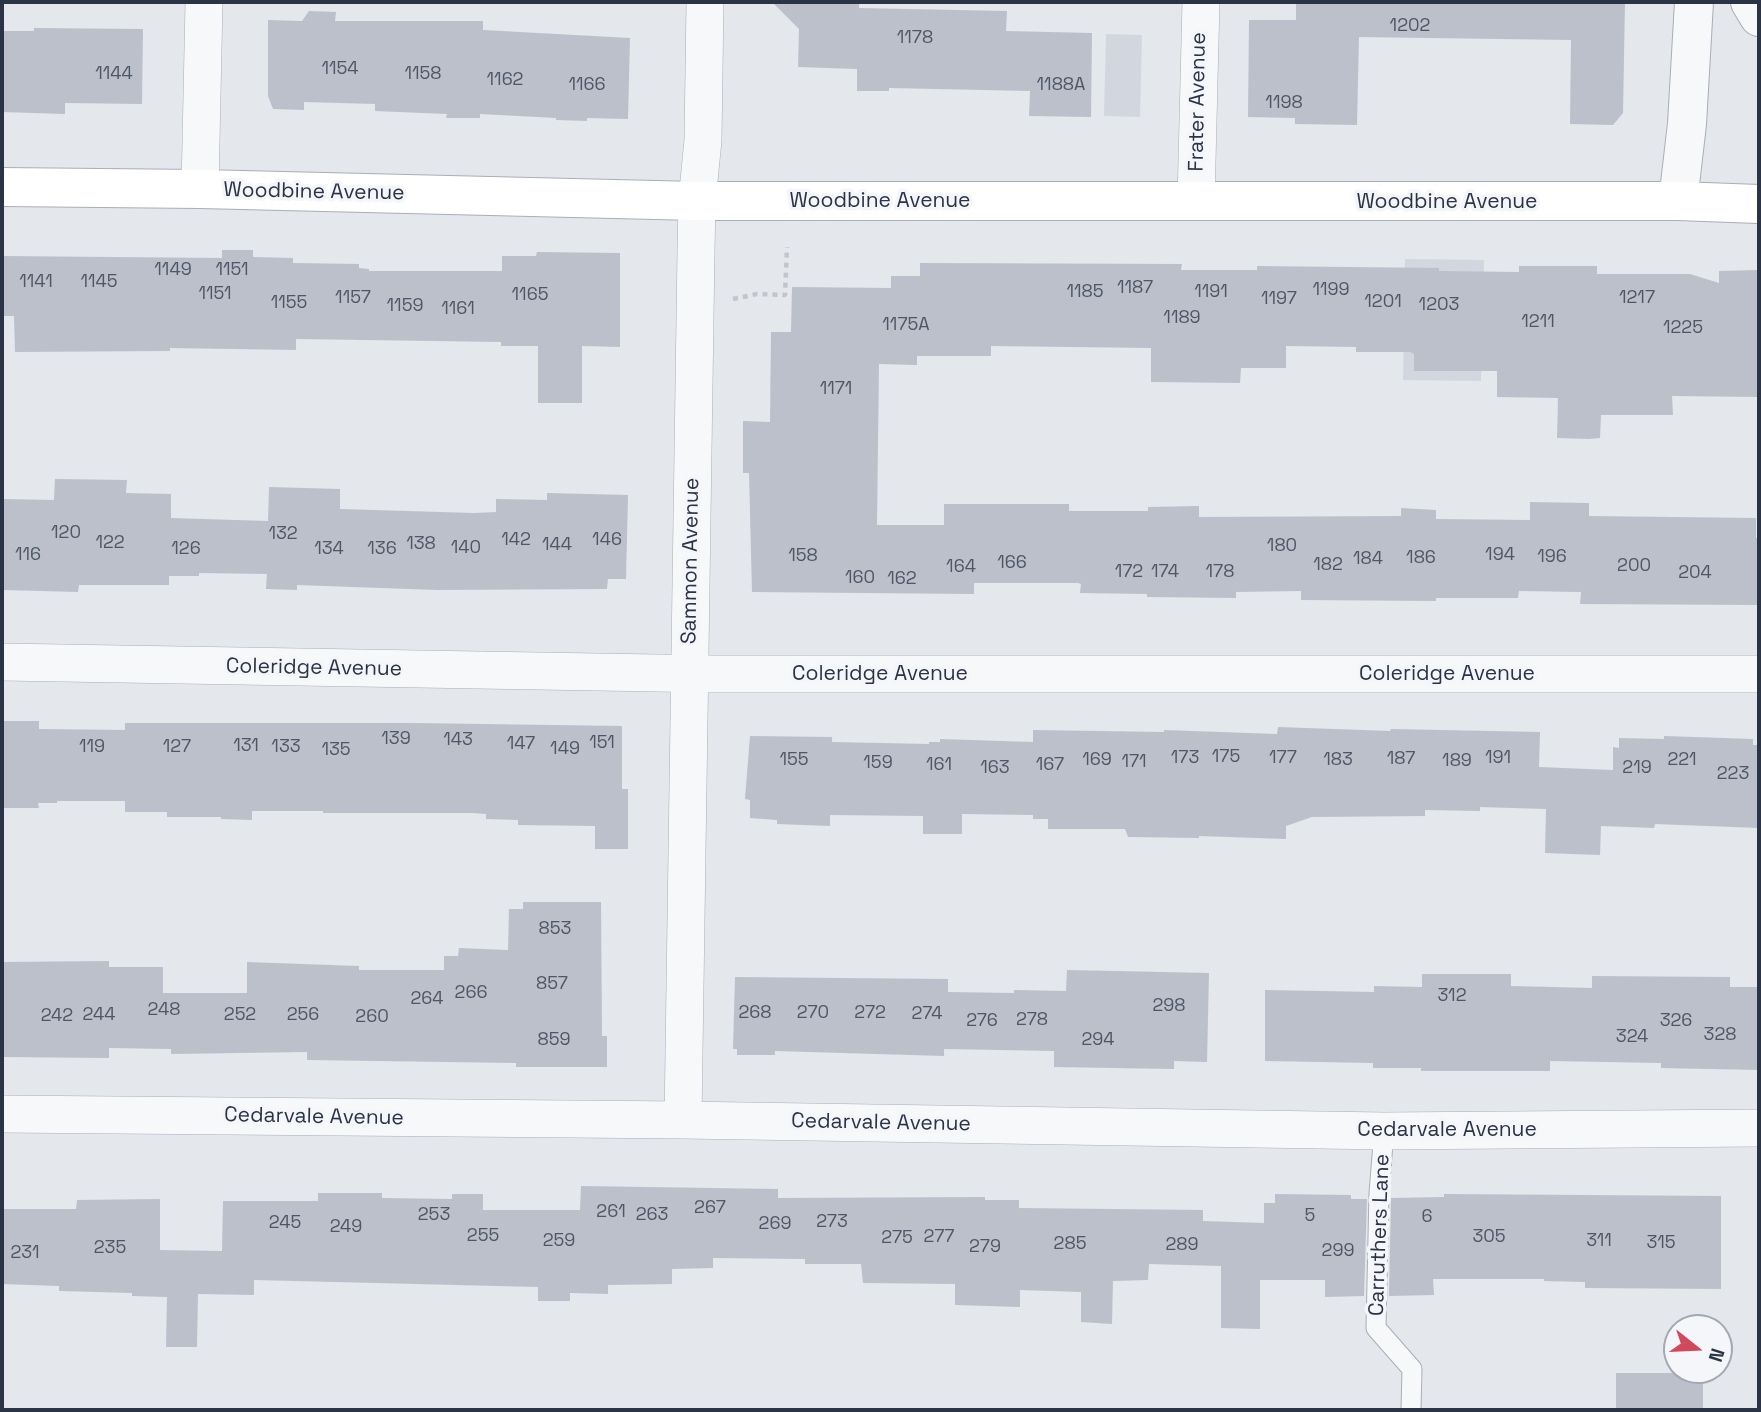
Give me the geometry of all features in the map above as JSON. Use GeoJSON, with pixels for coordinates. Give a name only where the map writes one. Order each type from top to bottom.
{"type":"FeatureCollection","features":[{"type":"Feature","properties":{"kind":"main road","name":"Woodbine Avenue"},"geometry":{"type":"LineString","coordinates":[[2,187],[697,201],[1678,201],[1759,204]]}},
{"type":"Feature","properties":{"kind":"street"},"geometry":{"type":"LineString","coordinates":[[200,189],[204,2]]}},
{"type":"Feature","properties":{"kind":"street","name":"Sammon Avenue"},"geometry":{"type":"LineString","coordinates":[[683,1120],[697,201],[703,141],[705,2]]}},
{"type":"Feature","properties":{"kind":"street","name":"Frater Avenue"},"geometry":{"type":"LineString","coordinates":[[1196,201],[1201,2]]}},
{"type":"Feature","properties":{"kind":"street"},"geometry":{"type":"LineString","coordinates":[[1678,201],[1687,124],[1694,2]]}},
{"type":"Feature","properties":{"kind":"street"},"geometry":{"type":"LineString","coordinates":[[1750,2],[1759,17]]}},
{"type":"Feature","properties":{"kind":"street","name":"Coleridge Avenue"},"geometry":{"type":"LineString","coordinates":[[2,662],[689,674],[1759,674]]}},
{"type":"Feature","properties":{"kind":"street","name":"Cedarvale Avenue"},"geometry":{"type":"LineString","coordinates":[[2,1114],[683,1120],[1384,1131],[1759,1128]]}},
{"type":"Feature","properties":{"kind":"lane","name":"Carruthers Lane"},"geometry":{"type":"LineString","coordinates":[[1384,1131],[1379,1194],[1376,1328],[1412,1368],[1411,1410]]}},
{"type":"Feature","properties":{"kind":"path"},"geometry":{"type":"LineString","coordinates":[[726,301],[757,294],[785,295],[787,247]]}},
{"type":"Feature","properties":{"kind":"shaded area"},"geometry":{"type":"Polygon","coordinates":[[[1106,34],[1142,35],[1140,117],[1104,116],[1106,34]]]}},
{"type":"Feature","properties":{"kind":"shaded area"},"geometry":{"type":"Polygon","coordinates":[[[1405,259],[1484,260],[1481,381],[1403,380],[1405,259]]]}},
{"type":"Feature","properties":{"kind":"building"},"geometry":{"type":"Polygon","coordinates":[[[772,2],[859,2],[859,8],[1007,11],[1006,31],[1092,33],[1091,117],[1029,116],[1030,91],[889,88],[889,91],[857,91],[857,69],[798,67],[799,29],[772,2]]]}},
{"type":"Feature","properties":{"kind":"building"},"geometry":{"type":"Polygon","coordinates":[[[1296,2],[1625,2],[1623,113],[1613,125],[1570,124],[1571,40],[1359,37],[1357,125],[1295,124],[1295,118],[1248,117],[1249,20],[1296,20],[1296,2]]]}},
{"type":"Feature","properties":{"kind":"building"},"geometry":{"type":"Polygon","coordinates":[[[309,11],[336,12],[335,21],[483,21],[483,30],[630,38],[628,119],[556,120],[480,114],[480,118],[446,118],[447,114],[375,111],[375,104],[304,102],[304,110],[273,109],[268,96],[268,20],[302,21],[309,11]]]}},
{"type":"Feature","properties":{"kind":"building"},"geometry":{"type":"Polygon","coordinates":[[[34,28],[143,29],[142,104],[65,103],[65,114],[2,112],[2,31],[34,31],[34,28]]]}},
{"type":"Feature","properties":{"kind":"building"},"geometry":{"type":"Polygon","coordinates":[[[222,250],[253,250],[253,257],[293,258],[293,263],[359,264],[359,268],[369,271],[502,271],[502,256],[536,256],[537,252],[620,253],[620,347],[582,346],[582,403],[538,403],[538,346],[501,346],[501,342],[296,339],[296,350],[170,348],[170,351],[15,352],[14,316],[2,316],[2,256],[222,258],[222,250]]]}},
{"type":"Feature","properties":{"kind":"building"},"geometry":{"type":"Polygon","coordinates":[[[920,263],[1182,264],[1181,270],[1257,270],[1257,266],[1439,268],[1439,271],[1519,272],[1519,266],[1597,266],[1597,274],[1690,274],[1719,283],[1719,271],[1759,270],[1759,397],[1672,396],[1673,415],[1601,415],[1600,438],[1557,438],[1558,398],[1497,397],[1497,371],[1414,371],[1414,354],[1410,352],[1356,352],[1356,347],[1286,346],[1286,368],[1241,368],[1240,383],[1151,382],[1151,348],[991,346],[991,356],[917,356],[917,365],[879,364],[877,525],[944,525],[944,504],[1069,504],[1069,511],[1148,511],[1148,507],[1199,506],[1199,517],[1401,516],[1401,508],[1436,510],[1436,519],[1530,520],[1530,502],[1589,503],[1589,516],[1756,518],[1756,538],[1759,538],[1759,605],[1580,604],[1581,592],[1519,591],[1518,598],[1436,598],[1436,601],[1301,600],[1301,591],[1236,592],[1236,598],[1147,597],[1147,594],[1080,593],[1081,584],[1078,583],[974,583],[974,594],[752,592],[749,473],[743,473],[743,421],[770,422],[771,332],[791,332],[792,287],[891,288],[891,276],[920,276],[920,263]]]}},
{"type":"Feature","properties":{"kind":"building"},"geometry":{"type":"Polygon","coordinates":[[[55,479],[127,480],[126,493],[171,494],[171,518],[268,521],[269,487],[340,489],[340,509],[474,513],[496,512],[496,499],[547,500],[547,493],[628,495],[626,579],[608,579],[607,589],[437,590],[297,585],[297,590],[266,589],[267,574],[199,573],[199,576],[169,576],[169,585],[79,585],[78,592],[2,590],[2,499],[54,500],[55,479]]]}},
{"type":"Feature","properties":{"kind":"building"},"geometry":{"type":"Polygon","coordinates":[[[2,721],[39,721],[39,729],[125,730],[125,723],[622,726],[622,789],[628,789],[628,849],[595,849],[595,826],[518,825],[518,820],[486,819],[486,814],[472,813],[252,811],[252,820],[167,817],[167,812],[125,812],[125,801],[57,801],[38,803],[39,808],[2,808],[2,721]]]}},
{"type":"Feature","properties":{"kind":"building"},"geometry":{"type":"Polygon","coordinates":[[[1278,727],[1540,732],[1539,767],[1613,770],[1613,747],[1619,748],[1619,738],[1664,739],[1664,736],[1753,739],[1753,745],[1759,745],[1759,828],[1655,824],[1654,828],[1601,826],[1600,855],[1545,853],[1546,809],[1480,807],[1480,811],[1425,810],[1425,816],[1312,817],[1286,826],[1286,839],[1199,838],[1128,837],[1125,829],[1048,829],[1048,819],[1033,819],[1033,815],[962,814],[962,834],[923,834],[923,816],[830,815],[830,826],[777,824],[777,820],[750,818],[750,800],[745,799],[750,736],[832,737],[832,742],[929,744],[940,742],[940,739],[1033,742],[1033,730],[1164,730],[1277,734],[1278,727]]]}},
{"type":"Feature","properties":{"kind":"building"},"geometry":{"type":"Polygon","coordinates":[[[523,902],[601,902],[602,1036],[607,1036],[607,1067],[516,1067],[516,1063],[307,1060],[307,1052],[171,1054],[171,1049],[109,1048],[109,1058],[2,1057],[2,962],[109,961],[109,967],[163,967],[163,993],[247,993],[247,962],[359,966],[359,970],[444,970],[444,956],[458,956],[459,948],[508,950],[509,909],[523,909],[523,902]]]}},
{"type":"Feature","properties":{"kind":"building"},"geometry":{"type":"Polygon","coordinates":[[[1067,970],[1209,973],[1207,1062],[1174,1061],[1174,1069],[1054,1067],[1054,1051],[944,1049],[944,1056],[775,1051],[775,1055],[737,1055],[737,1049],[733,1049],[735,977],[948,979],[948,992],[1014,993],[1014,990],[1066,991],[1067,970]]]}},
{"type":"Feature","properties":{"kind":"building"},"geometry":{"type":"Polygon","coordinates":[[[1422,974],[1511,974],[1511,986],[1592,988],[1592,976],[1730,977],[1730,987],[1759,987],[1759,1070],[1661,1068],[1661,1063],[1550,1061],[1550,1071],[1421,1071],[1421,1068],[1373,1068],[1373,1063],[1265,1061],[1265,990],[1374,992],[1374,986],[1422,987],[1422,974]]]}},
{"type":"Feature","properties":{"kind":"building"},"geometry":{"type":"Polygon","coordinates":[[[581,1186],[778,1189],[778,1198],[985,1197],[985,1200],[1019,1200],[1019,1208],[1203,1210],[1203,1221],[1264,1223],[1264,1203],[1275,1203],[1275,1194],[1351,1195],[1351,1199],[1367,1199],[1364,1296],[1325,1297],[1325,1280],[1260,1280],[1260,1329],[1221,1328],[1221,1266],[1149,1264],[1148,1280],[1113,1281],[1112,1324],[1081,1322],[1081,1292],[1020,1290],[1020,1307],[955,1305],[955,1284],[863,1283],[861,1264],[805,1264],[805,1259],[713,1258],[713,1268],[672,1269],[672,1284],[608,1285],[608,1294],[570,1293],[570,1301],[538,1301],[538,1287],[254,1280],[254,1295],[198,1294],[197,1347],[166,1347],[167,1297],[59,1291],[59,1286],[2,1284],[2,1209],[76,1209],[77,1200],[160,1199],[160,1250],[222,1251],[223,1201],[318,1201],[318,1193],[382,1193],[382,1198],[452,1199],[452,1194],[483,1194],[483,1210],[580,1210],[581,1186]]]}},
{"type":"Feature","properties":{"kind":"building"},"geometry":{"type":"Polygon","coordinates":[[[1444,1194],[1721,1196],[1721,1289],[1585,1288],[1585,1282],[1544,1279],[1433,1279],[1434,1295],[1389,1296],[1391,1198],[1444,1197],[1444,1194]]]}},
{"type":"Feature","properties":{"kind":"building"},"geometry":{"type":"Polygon","coordinates":[[[1616,1373],[1663,1373],[1663,1384],[1703,1384],[1703,1410],[1616,1410],[1616,1373]]]}}]}
